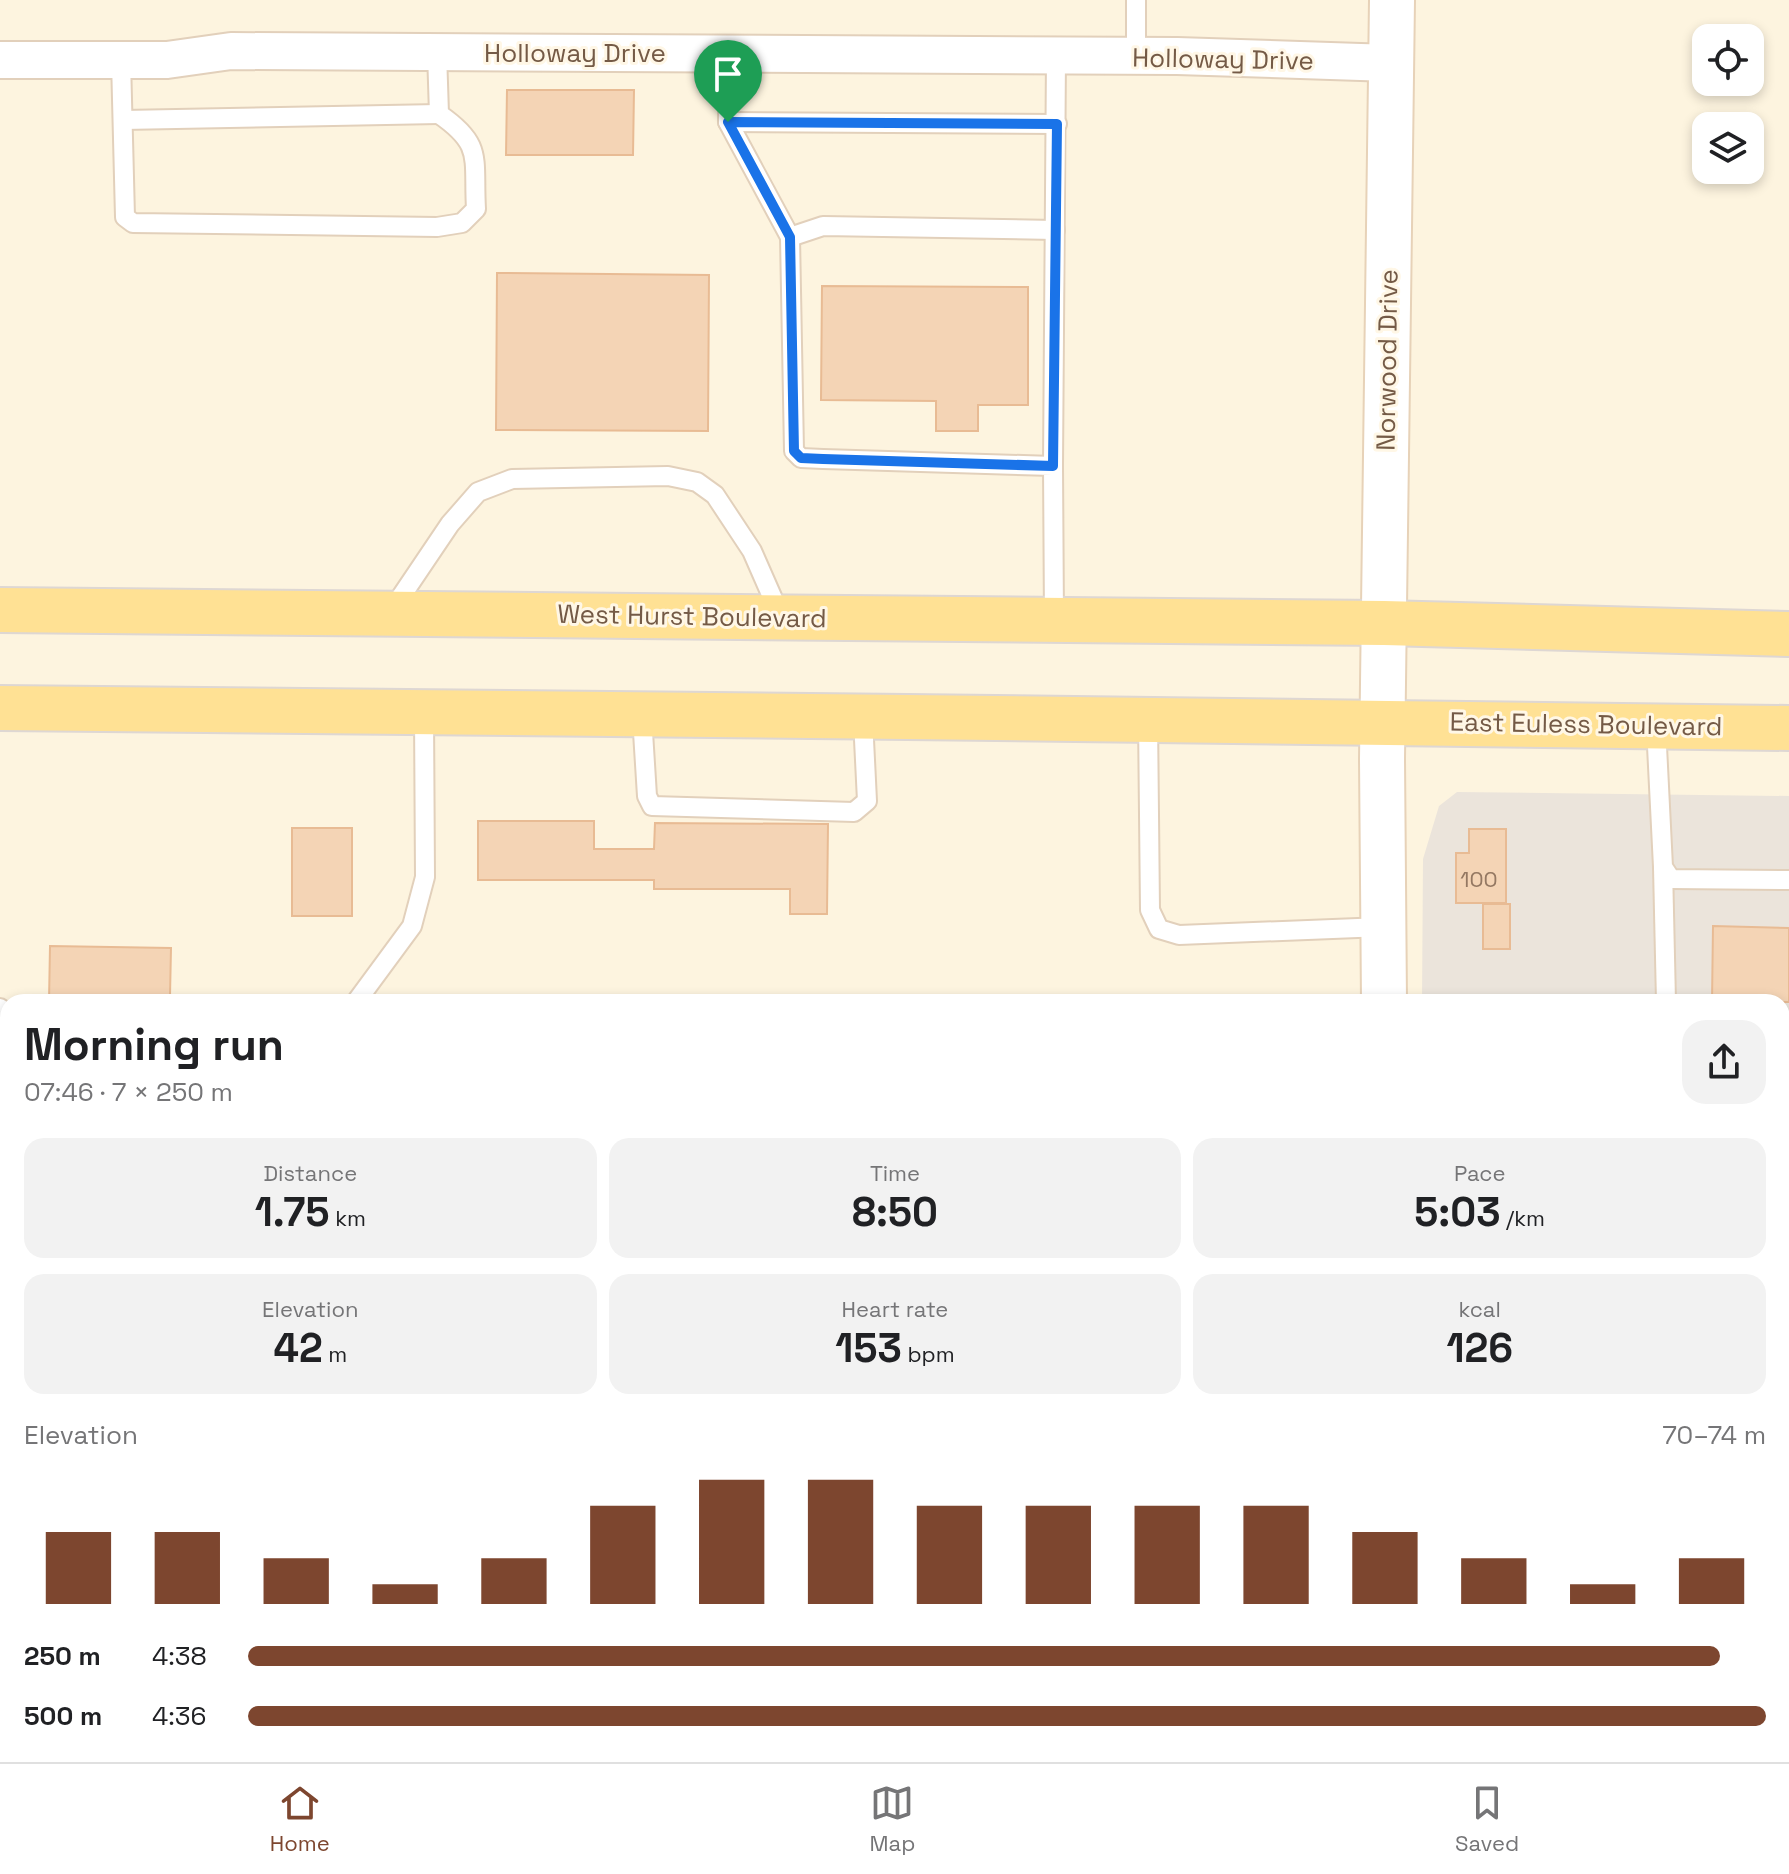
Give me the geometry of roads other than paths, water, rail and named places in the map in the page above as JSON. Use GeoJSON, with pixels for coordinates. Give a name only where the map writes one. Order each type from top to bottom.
{"type":"FeatureCollection","features":[{"type":"Feature","properties":{"kind":"main road","name":"Norwood Drive"},"geometry":{"type":"LineString","coordinates":[[1384,994],[1382,721],[1392,0]]}},
{"type":"Feature","properties":{"kind":"main road","name":"West Hurst Boulevard"},"geometry":{"type":"LineString","coordinates":[[0,610],[1384,623]]}},
{"type":"Feature","properties":{"kind":"main road"},"geometry":{"type":"LineString","coordinates":[[1384,623],[1789,634]]}},
{"type":"Feature","properties":{"kind":"main road"},"geometry":{"type":"LineString","coordinates":[[0,708],[863,719],[1148,717],[1382,721]]}},
{"type":"Feature","properties":{"kind":"main road","name":"East Euless Boulevard"},"geometry":{"type":"LineString","coordinates":[[1382,721],[1789,728]]}},
{"type":"Feature","properties":{"kind":"street","name":"Holloway Drive"},"geometry":{"type":"LineString","coordinates":[[0,60],[167,60],[231,51],[1136,56],[1391,63]]}},
{"type":"Feature","properties":{"kind":"lane"},"geometry":{"type":"LineString","coordinates":[[1136,0],[1136,56]]}},
{"type":"Feature","properties":{"kind":"lane"},"geometry":{"type":"LineString","coordinates":[[437,52],[439,114]]}},
{"type":"Feature","properties":{"kind":"lane"},"geometry":{"type":"LineString","coordinates":[[729,53],[728,122],[790,237],[794,277],[794,451],[801,458],[1053,466]]}},
{"type":"Feature","properties":{"kind":"lane"},"geometry":{"type":"LineString","coordinates":[[1054,620],[1056,56]]}},
{"type":"Feature","properties":{"kind":"lane"},"geometry":{"type":"LineString","coordinates":[[121,60],[125,217],[133,223],[437,227],[462,223],[476,209],[473,145],[459,128],[439,114],[123,120]]}},
{"type":"Feature","properties":{"kind":"lane"},"geometry":{"type":"LineString","coordinates":[[728,122],[1057,124]]}},
{"type":"Feature","properties":{"kind":"lane"},"geometry":{"type":"LineString","coordinates":[[790,237],[823,226],[1055,230]]}},
{"type":"Feature","properties":{"kind":"lane"},"geometry":{"type":"LineString","coordinates":[[390,613],[450,524],[478,492],[512,479],[668,476],[697,482],[715,495],[752,551],[781,617]]}},
{"type":"Feature","properties":{"kind":"lane"},"geometry":{"type":"LineString","coordinates":[[362,994],[412,926],[425,877],[424,714]]}},
{"type":"Feature","properties":{"kind":"lane"},"geometry":{"type":"LineString","coordinates":[[642,716],[647,796],[652,806],[854,812],[867,801],[863,719]]}},
{"type":"Feature","properties":{"kind":"lane"},"geometry":{"type":"LineString","coordinates":[[1148,717],[1150,910],[1159,929],[1179,935],[1383,927]]}},
{"type":"Feature","properties":{"kind":"lane"},"geometry":{"type":"LineString","coordinates":[[1656,726],[1666,994]]}},
{"type":"Feature","properties":{"kind":"lane"},"geometry":{"type":"LineString","coordinates":[[1663,867],[1671,879],[1789,880]]}}]}
